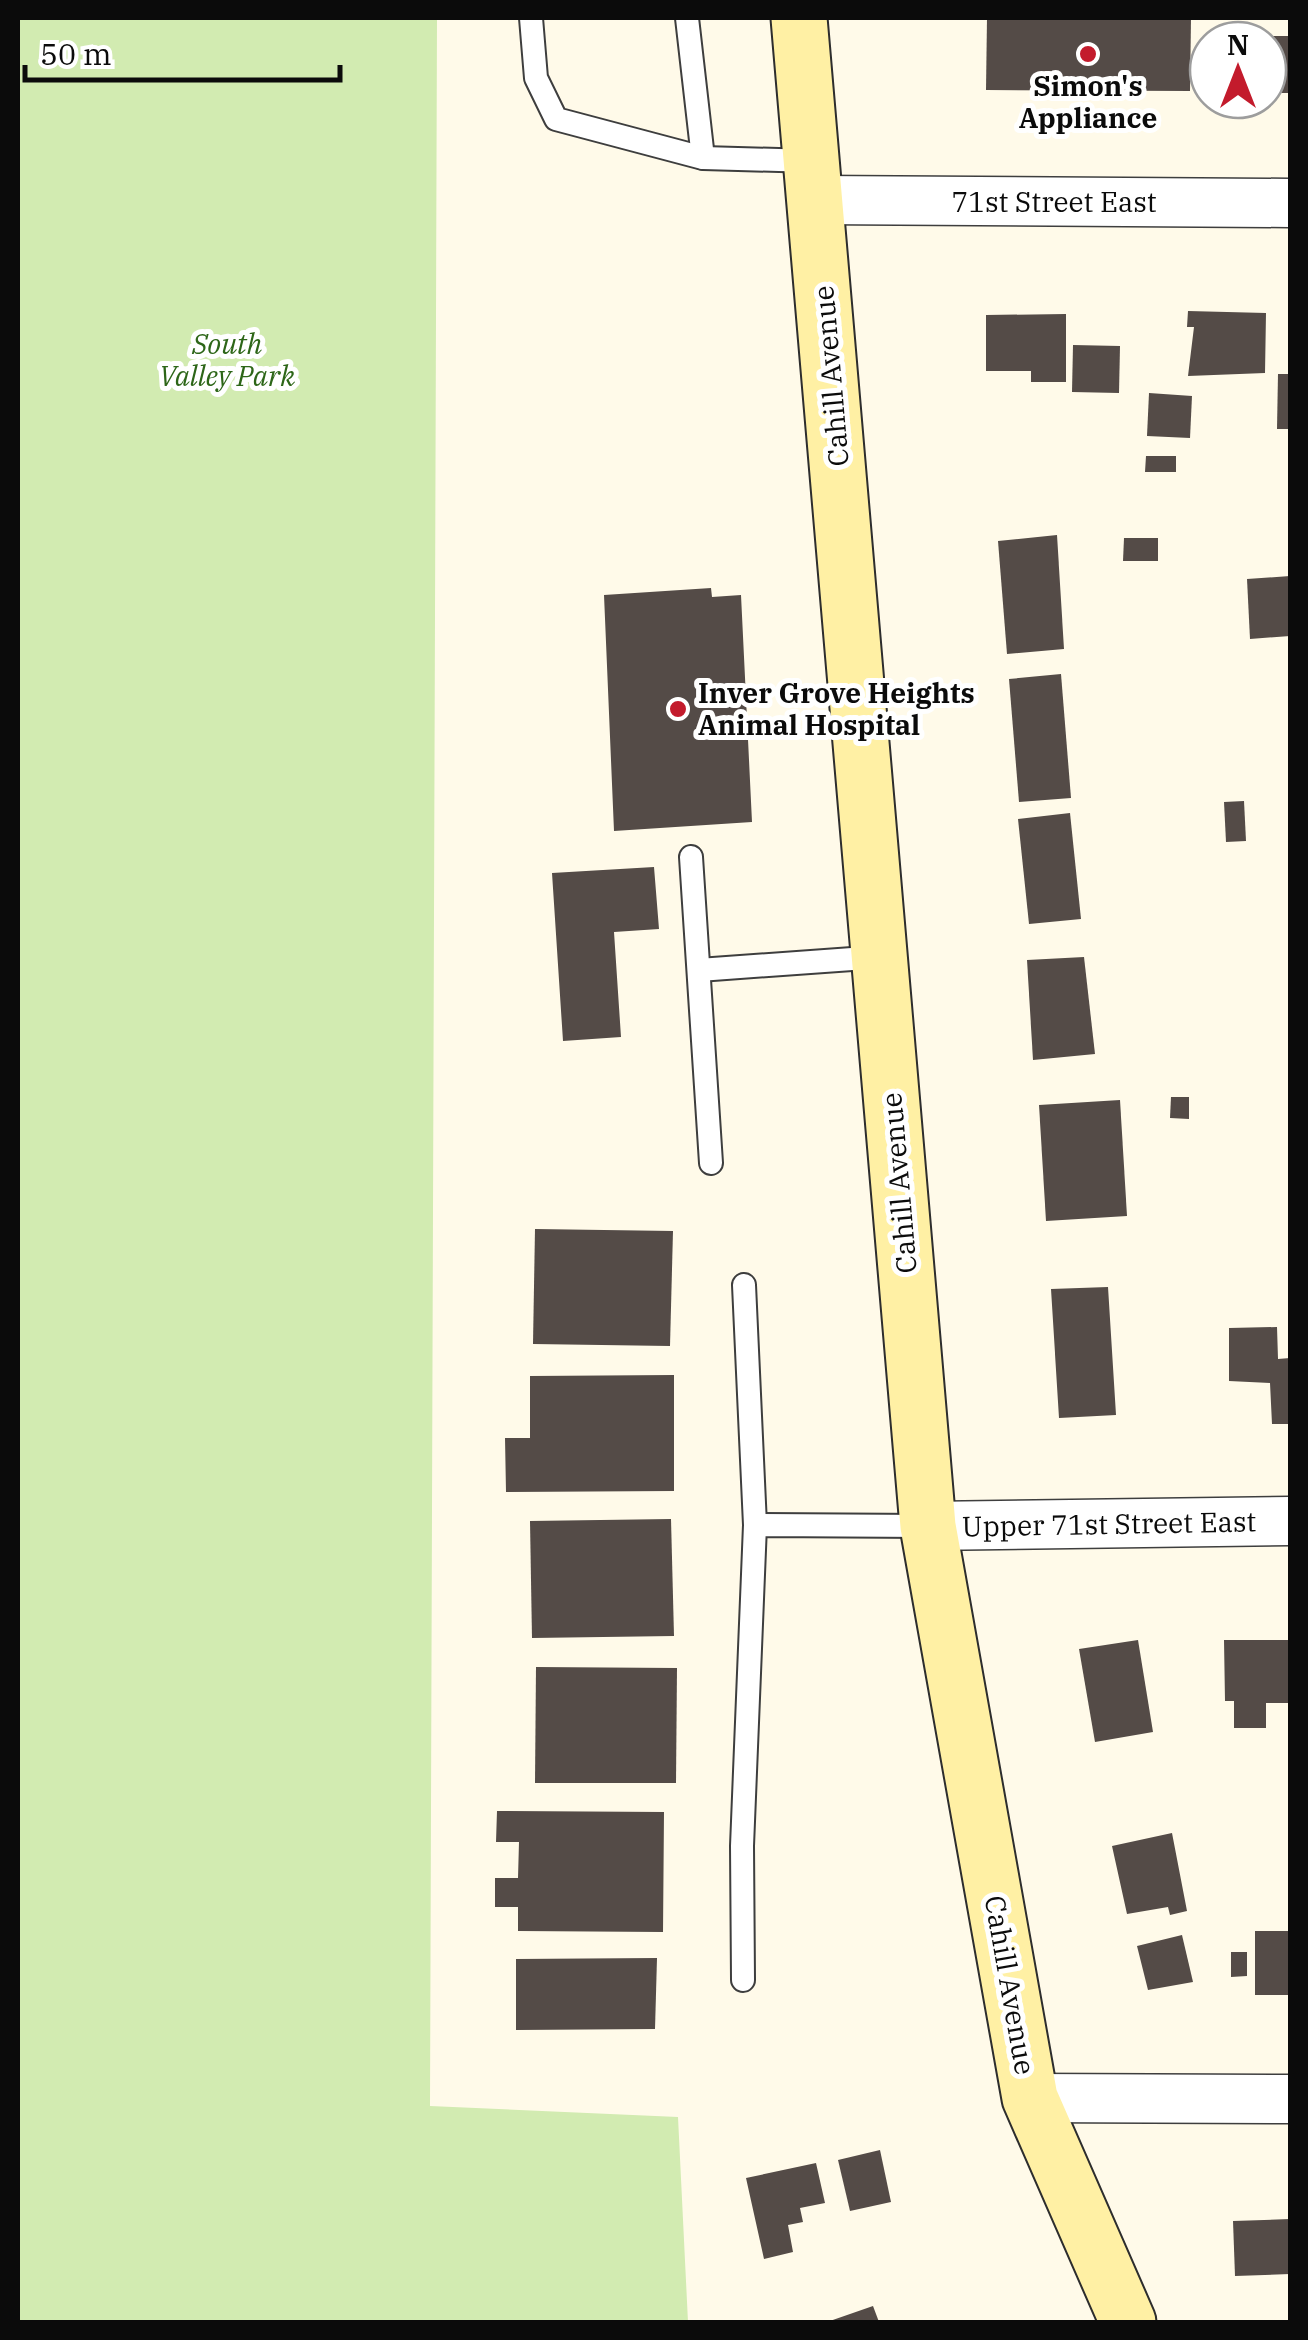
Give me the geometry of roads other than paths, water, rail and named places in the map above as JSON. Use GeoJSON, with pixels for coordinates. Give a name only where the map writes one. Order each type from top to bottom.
{"type":"FeatureCollection","features":[{"type":"Feature","properties":{"kind":"street","name":"Cahill Avenue"},"geometry":{"type":"LineString","coordinates":[[799,18],[928,1526],[1030,2098],[1128,2322]]}},
{"type":"Feature","properties":{"kind":"street","name":"71st Street East"},"geometry":{"type":"LineString","coordinates":[[815,181],[1290,202]]}},
{"type":"Feature","properties":{"kind":"street","name":"Upper 71st Street East"},"geometry":{"type":"LineString","coordinates":[[928,1526],[1290,1521]]}},
{"type":"Feature","properties":{"kind":"street"},"geometry":{"type":"LineString","coordinates":[[1030,2098],[1290,2099]]}},
{"type":"Feature","properties":{"kind":"lane"},"geometry":{"type":"LineString","coordinates":[[531,18],[536,78],[556,119],[702,158],[815,181]]}},
{"type":"Feature","properties":{"kind":"lane"},"geometry":{"type":"LineString","coordinates":[[687,18],[702,158]]}},
{"type":"Feature","properties":{"kind":"lane"},"geometry":{"type":"LineString","coordinates":[[691,858],[711,1162]]}},
{"type":"Feature","properties":{"kind":"lane"},"geometry":{"type":"LineString","coordinates":[[698,970],[880,956]]}},
{"type":"Feature","properties":{"kind":"lane"},"geometry":{"type":"LineString","coordinates":[[743,1980],[742,1846],[755,1525],[744,1285]]}},
{"type":"Feature","properties":{"kind":"lane"},"geometry":{"type":"LineString","coordinates":[[755,1525],[928,1526]]}},
{"type":"Feature","properties":{"kind":"place","name":"Simon's Appliance"},"geometry":{"type":"Point","coordinates":[1088,54]}},
{"type":"Feature","properties":{"kind":"place","name":"Inver Grove Heights Animal Hospital"},"geometry":{"type":"Point","coordinates":[678,709]}},
{"type":"Feature","properties":{"kind":"park label","name":"South Valley Park"},"geometry":{"type":"Point","coordinates":[227,360]}}]}
